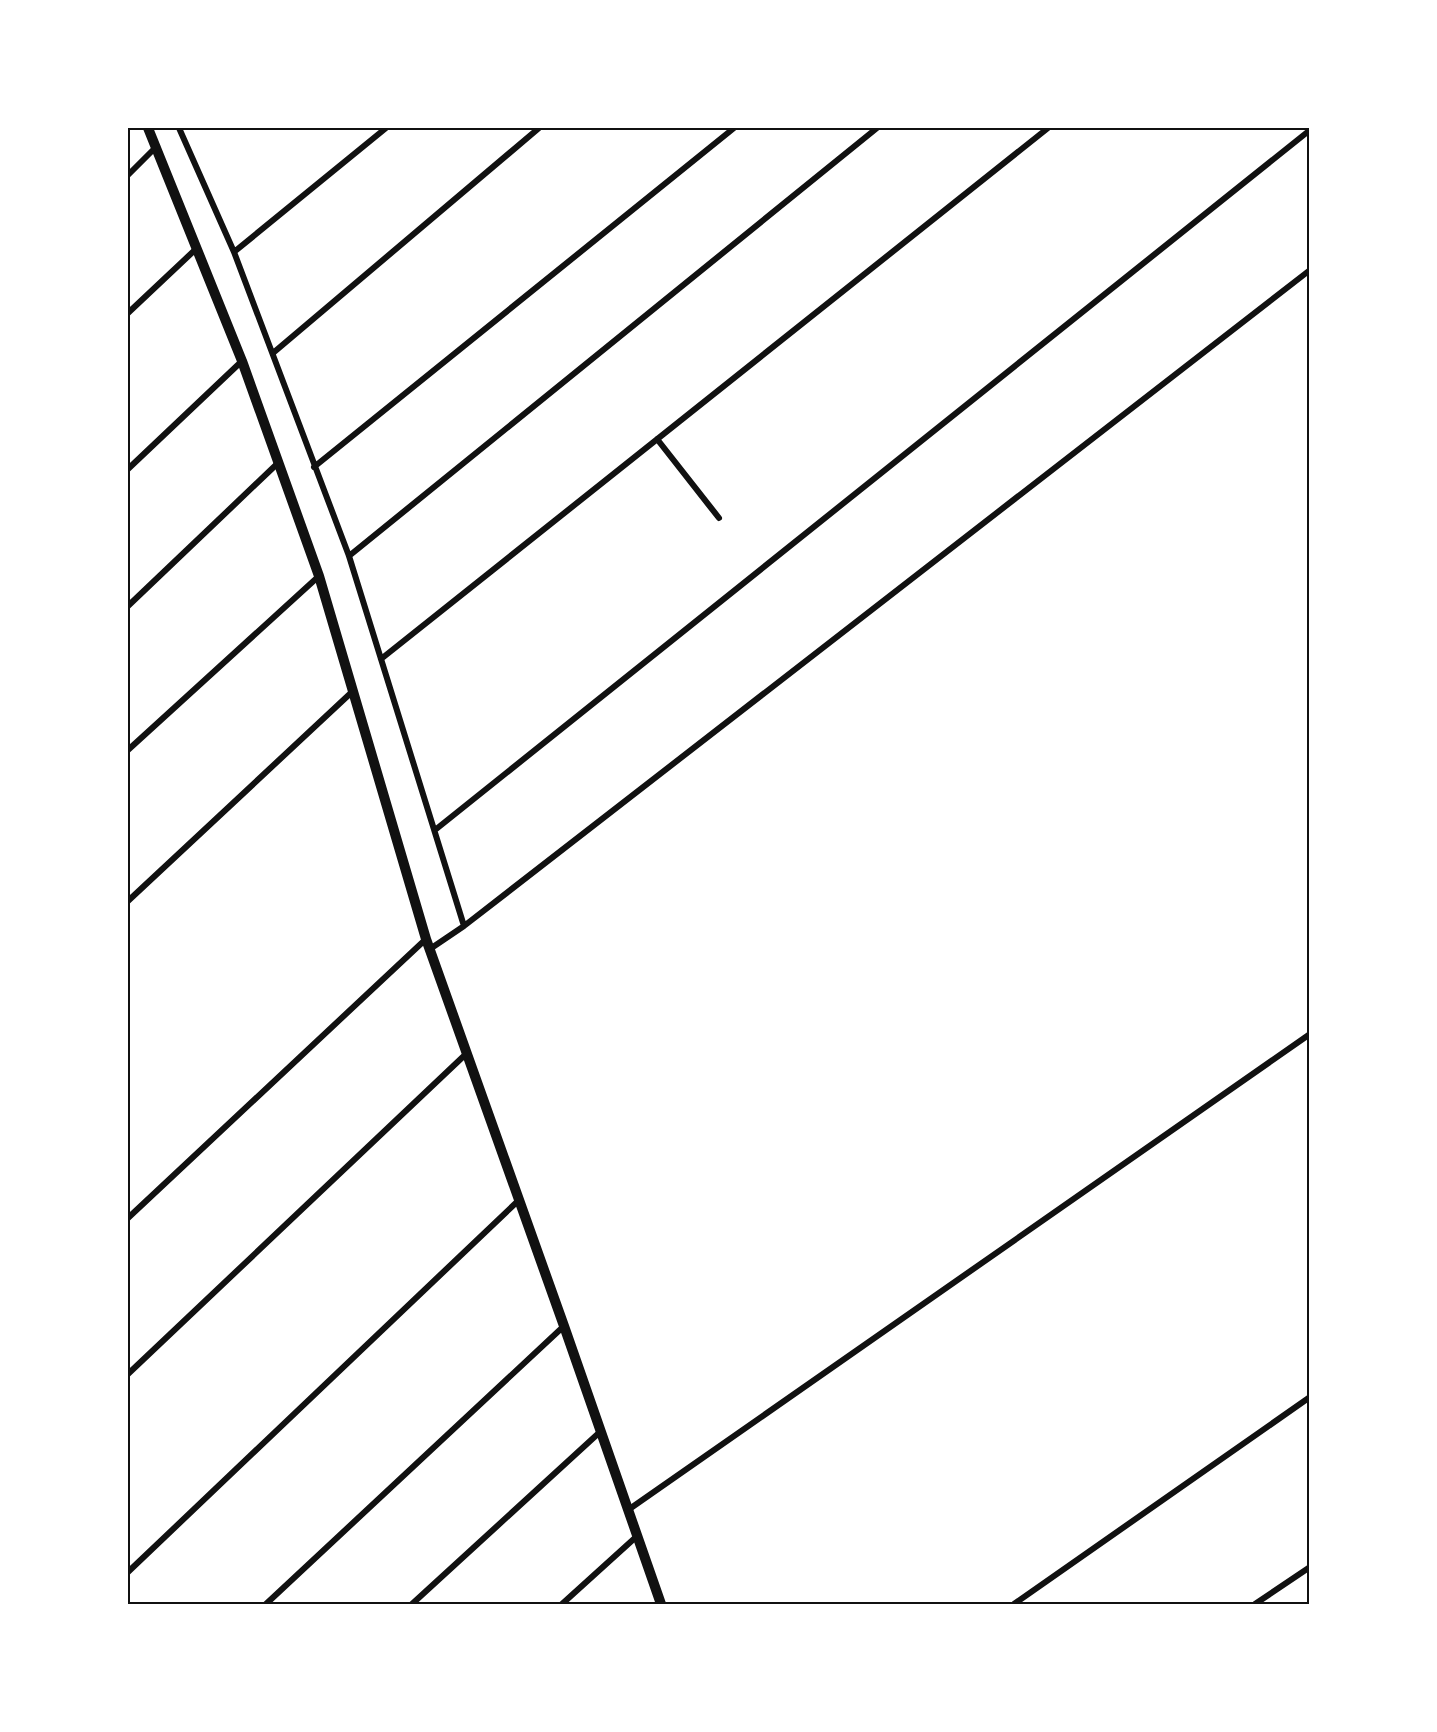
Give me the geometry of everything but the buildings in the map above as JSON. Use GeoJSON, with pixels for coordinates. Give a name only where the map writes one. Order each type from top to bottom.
{"type":"FeatureCollection","features":[{"type":"Feature","properties":{"kind":"street"},"geometry":{"type":"LineString","coordinates":[[148,128],[242,361],[319,576],[428,944],[661,1605]]}},
{"type":"Feature","properties":{"kind":"street"},"geometry":{"type":"LineString","coordinates":[[179,128],[234,252],[349,556],[464,926]]}},
{"type":"Feature","properties":{"kind":"street"},"geometry":{"type":"LineString","coordinates":[[234,252],[386,128]]}},
{"type":"Feature","properties":{"kind":"street"},"geometry":{"type":"LineString","coordinates":[[273,353],[539,128]]}},
{"type":"Feature","properties":{"kind":"street"},"geometry":{"type":"LineString","coordinates":[[314,467],[734,128]]}},
{"type":"Feature","properties":{"kind":"street"},"geometry":{"type":"LineString","coordinates":[[349,556],[877,128]]}},
{"type":"Feature","properties":{"kind":"street"},"geometry":{"type":"LineString","coordinates":[[381,659],[1048,128]]}},
{"type":"Feature","properties":{"kind":"street"},"geometry":{"type":"LineString","coordinates":[[435,830],[1310,130]]}},
{"type":"Feature","properties":{"kind":"street"},"geometry":{"type":"LineString","coordinates":[[128,174],[157,146]]}},
{"type":"Feature","properties":{"kind":"street"},"geometry":{"type":"LineString","coordinates":[[128,313],[197,248]]}},
{"type":"Feature","properties":{"kind":"street"},"geometry":{"type":"LineString","coordinates":[[128,1218],[428,944],[464,926],[1310,270]]}},
{"type":"Feature","properties":{"kind":"street"},"geometry":{"type":"LineString","coordinates":[[128,469],[242,361]]}},
{"type":"Feature","properties":{"kind":"street"},"geometry":{"type":"LineString","coordinates":[[657,439],[718,518]]}},
{"type":"Feature","properties":{"kind":"street"},"geometry":{"type":"LineString","coordinates":[[128,606],[278,463]]}},
{"type":"Feature","properties":{"kind":"street"},"geometry":{"type":"LineString","coordinates":[[128,750],[319,576]]}},
{"type":"Feature","properties":{"kind":"street"},"geometry":{"type":"LineString","coordinates":[[128,901],[354,691]]}},
{"type":"Feature","properties":{"kind":"street"},"geometry":{"type":"LineString","coordinates":[[628,1510],[1310,1034]]}},
{"type":"Feature","properties":{"kind":"street"},"geometry":{"type":"LineString","coordinates":[[128,1374],[467,1053]]}},
{"type":"Feature","properties":{"kind":"street"},"geometry":{"type":"LineString","coordinates":[[128,1572],[519,1200]]}},
{"type":"Feature","properties":{"kind":"street"},"geometry":{"type":"LineString","coordinates":[[266,1605],[564,1326]]}},
{"type":"Feature","properties":{"kind":"street"},"geometry":{"type":"LineString","coordinates":[[1014,1605],[1310,1396]]}},
{"type":"Feature","properties":{"kind":"street"},"geometry":{"type":"LineString","coordinates":[[412,1605],[601,1431]]}},
{"type":"Feature","properties":{"kind":"street"},"geometry":{"type":"LineString","coordinates":[[562,1605],[636,1536]]}},
{"type":"Feature","properties":{"kind":"street"},"geometry":{"type":"LineString","coordinates":[[1256,1605],[1310,1567]]}}]}
